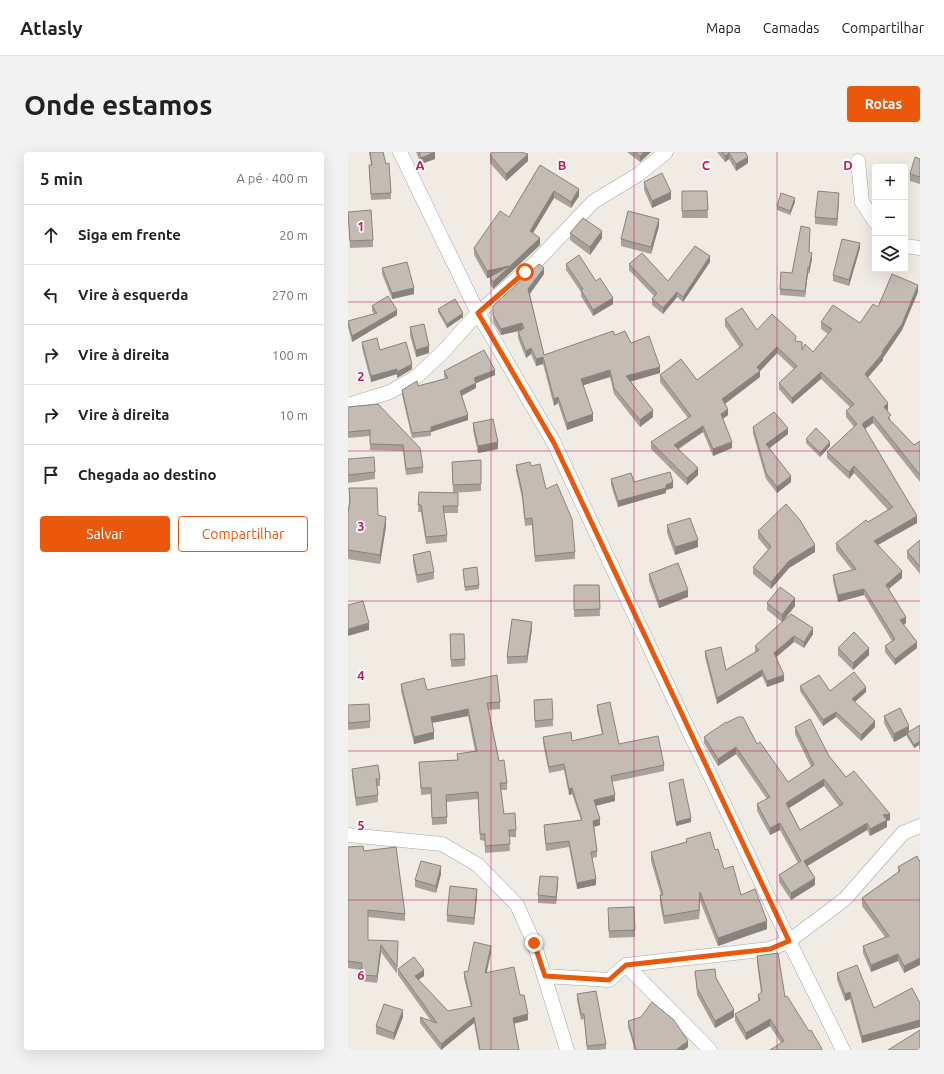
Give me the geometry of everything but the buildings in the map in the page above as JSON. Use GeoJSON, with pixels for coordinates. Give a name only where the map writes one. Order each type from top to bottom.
{"type":"FeatureCollection","features":[{"type":"Feature","properties":{"kind":"street"},"geometry":{"type":"LineString","coordinates":[[400,152],[478,313],[554,443],[789,941],[843,1050]]}},
{"type":"Feature","properties":{"kind":"street"},"geometry":{"type":"LineString","coordinates":[[348,405],[390,392],[416,377],[442,353],[478,313],[536,262],[593,202],[639,174],[666,152]]}},
{"type":"Feature","properties":{"kind":"street"},"geometry":{"type":"LineString","coordinates":[[858,161],[862,202],[872,217]]}},
{"type":"Feature","properties":{"kind":"street"},"geometry":{"type":"LineString","coordinates":[[908,246],[920,248]]}},
{"type":"Feature","properties":{"kind":"street"},"geometry":{"type":"LineString","coordinates":[[545,976],[609,980],[626,965],[770,949],[789,941],[845,899],[903,833],[920,826]]}},
{"type":"Feature","properties":{"kind":"street"},"geometry":{"type":"LineString","coordinates":[[348,835],[442,844],[478,865],[517,905],[534,943],[567,1050]]}},
{"type":"Feature","properties":{"kind":"street"},"geometry":{"type":"LineString","coordinates":[[626,965],[710,1050]]}},
{"type":"Feature","properties":{"kind":"route"},"geometry":{"type":"LineString","coordinates":[[525,272],[478,313],[554,443],[789,941],[770,949],[626,965],[609,980],[545,976],[534,943]]}}]}
